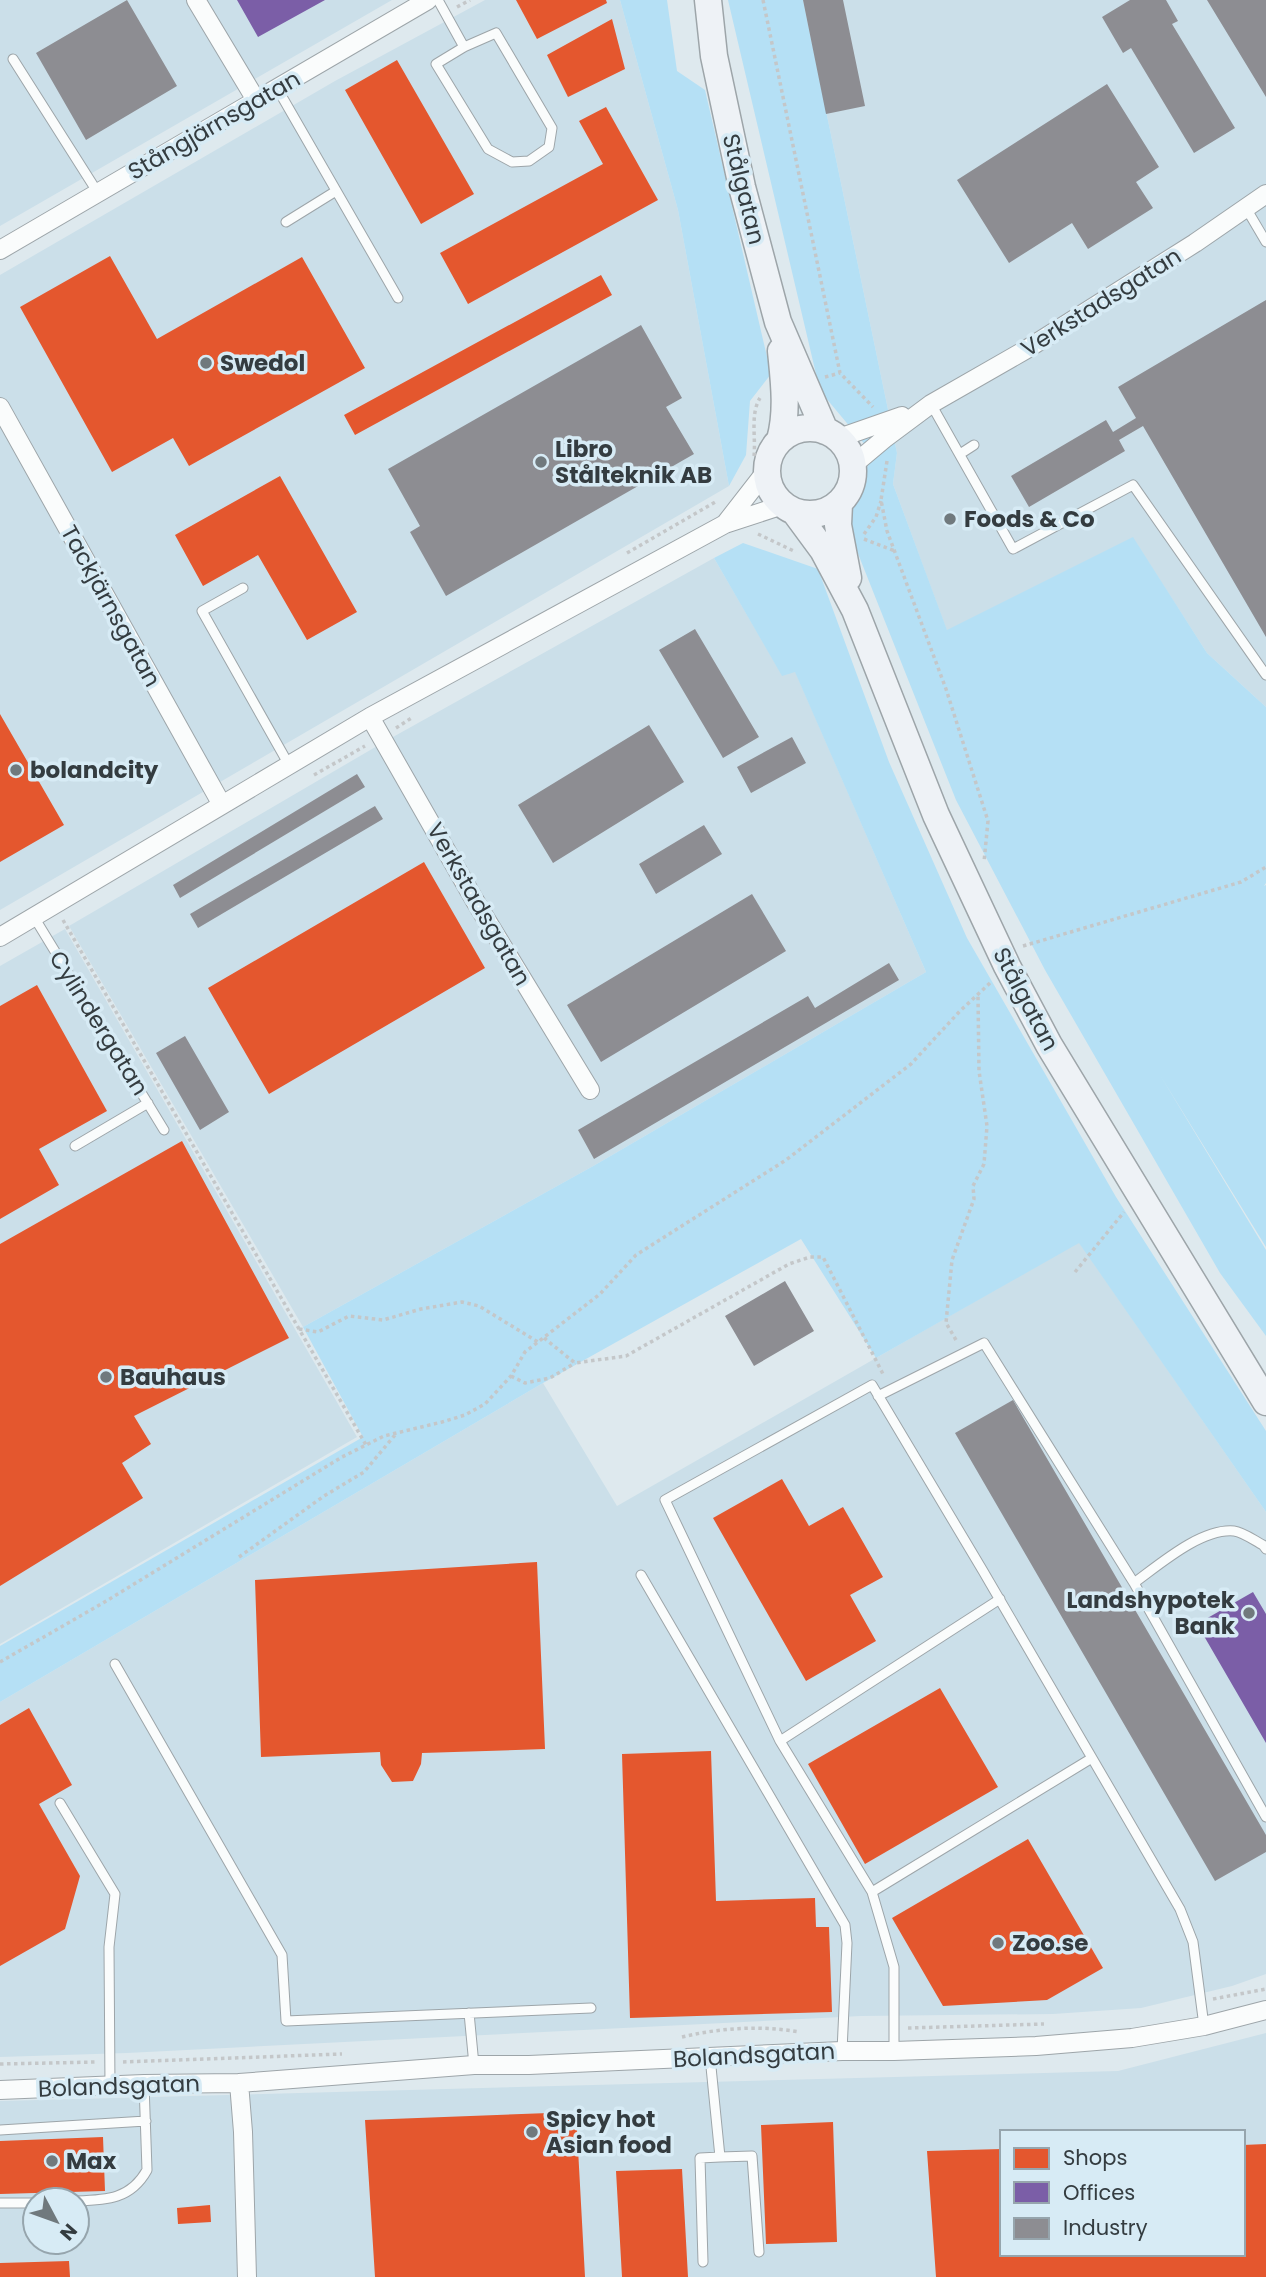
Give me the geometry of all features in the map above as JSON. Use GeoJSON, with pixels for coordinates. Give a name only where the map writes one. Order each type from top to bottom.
{"type":"FeatureCollection","features":[{"type":"Feature","properties":{"kind":"main road","name":"Stålgatan"},"geometry":{"type":"LineString","coordinates":[[695,0],[714,56]]}},
{"type":"Feature","properties":{"kind":"main road","name":"Stålgatan"},"geometry":{"type":"LineString","coordinates":[[708,0],[714,56],[742,187],[793,384],[832,435]]}},
{"type":"Feature","properties":{"kind":"main road","name":"Stålgatan"},"geometry":{"type":"LineString","coordinates":[[780,440],[793,384]]}},
{"type":"Feature","properties":{"kind":"main road"},"geometry":{"type":"LineString","coordinates":[[810,428],[832,435],[848,450],[853,465],[853,481],[846,495],[839,504],[822,513],[808,515],[789,509],[774,495],[759,468],[780,440],[791,432],[810,428]]}},
{"type":"Feature","properties":{"kind":"main road","name":"Stålgatan"},"geometry":{"type":"LineString","coordinates":[[839,504],[838,525],[855,610]]}},
{"type":"Feature","properties":{"kind":"main road","name":"Stålgatan"},"geometry":{"type":"LineString","coordinates":[[789,509],[823,550],[855,610],[936,815],[1007,966],[1049,1045],[1266,1402]]}},
{"type":"Feature","properties":{"kind":"main road","name":"Stålgatan"},"geometry":{"type":"LineString","coordinates":[[1244,1364],[1266,1392]]}},
{"type":"Feature","properties":{"kind":"street"},"geometry":{"type":"LineString","coordinates":[[196,0],[256,100]]}},
{"type":"Feature","properties":{"kind":"street","name":"Stångjärnsgatan"},"geometry":{"type":"LineString","coordinates":[[0,250],[428,0]]}},
{"type":"Feature","properties":{"kind":"street","name":"Verkstadsgatan"},"geometry":{"type":"LineString","coordinates":[[853,465],[881,432],[1027,349],[1195,243],[1266,194]]}},
{"type":"Feature","properties":{"kind":"street","name":"Tackjärnsgatan"},"geometry":{"type":"LineString","coordinates":[[0,407],[222,805]]}},
{"type":"Feature","properties":{"kind":"street","name":"Verkstadsgatan"},"geometry":{"type":"LineString","coordinates":[[832,435],[881,432]]}},
{"type":"Feature","properties":{"kind":"street"},"geometry":{"type":"LineString","coordinates":[[724,524],[759,468]]}},
{"type":"Feature","properties":{"kind":"street"},"geometry":{"type":"LineString","coordinates":[[0,937],[38,924],[222,805],[370,717],[724,524],[789,509]]}},
{"type":"Feature","properties":{"kind":"street","name":"Verkstadsgatan"},"geometry":{"type":"LineString","coordinates":[[370,717],[475,901],[590,1090]]}},
{"type":"Feature","properties":{"kind":"street","name":"Bolandsgatan"},"geometry":{"type":"LineString","coordinates":[[0,2090],[239,2083],[474,2065],[529,2066],[842,2050],[894,2051],[1050,2045],[1132,2038],[1204,2026],[1266,2010]]}},
{"type":"Feature","properties":{"kind":"street"},"geometry":{"type":"LineString","coordinates":[[239,2083],[247,2277]]}},
{"type":"Feature","properties":{"kind":"lane"},"geometry":{"type":"LineString","coordinates":[[438,0],[464,47]]}},
{"type":"Feature","properties":{"kind":"lane"},"geometry":{"type":"LineString","coordinates":[[496,33],[552,128],[549,147],[529,161],[512,162],[488,149],[436,64],[464,47],[496,33]]}},
{"type":"Feature","properties":{"kind":"lane"},"geometry":{"type":"LineString","coordinates":[[13,59],[99,193]]}},
{"type":"Feature","properties":{"kind":"lane"},"geometry":{"type":"LineString","coordinates":[[277,88],[398,298]]}},
{"type":"Feature","properties":{"kind":"lane"},"geometry":{"type":"LineString","coordinates":[[286,222],[336,191]]}},
{"type":"Feature","properties":{"kind":"lane"},"geometry":{"type":"LineString","coordinates":[[1245,208],[1266,242]]}},
{"type":"Feature","properties":{"kind":"lane"},"geometry":{"type":"LineString","coordinates":[[931,404],[1013,549],[1133,485],[1266,676]]}},
{"type":"Feature","properties":{"kind":"lane"},"geometry":{"type":"LineString","coordinates":[[960,454],[974,445]]}},
{"type":"Feature","properties":{"kind":"lane"},"geometry":{"type":"LineString","coordinates":[[243,588],[202,611],[289,765]]}},
{"type":"Feature","properties":{"kind":"lane","name":"Cylindergatan"},"geometry":{"type":"LineString","coordinates":[[38,924],[164,1130]]}},
{"type":"Feature","properties":{"kind":"lane"},"geometry":{"type":"LineString","coordinates":[[75,1146],[148,1103]]}},
{"type":"Feature","properties":{"kind":"lane"},"geometry":{"type":"LineString","coordinates":[[878,1396],[984,1343],[1133,1583],[1266,1817]]}},
{"type":"Feature","properties":{"kind":"lane"},"geometry":{"type":"LineString","coordinates":[[894,2051],[894,1967],[872,1892],[780,1741],[665,1500],[872,1385],[1180,1909],[1193,1942],[1204,2026]]}},
{"type":"Feature","properties":{"kind":"lane"},"geometry":{"type":"LineString","coordinates":[[1133,1583],[1178,1552],[1213,1533],[1236,1531],[1266,1549]]}},
{"type":"Feature","properties":{"kind":"lane"},"geometry":{"type":"LineString","coordinates":[[641,1575],[845,1925],[847,1943],[842,2050]]}},
{"type":"Feature","properties":{"kind":"lane"},"geometry":{"type":"LineString","coordinates":[[780,1741],[1000,1599]]}},
{"type":"Feature","properties":{"kind":"lane"},"geometry":{"type":"LineString","coordinates":[[115,1664],[282,1955],[286,2021],[591,2008]]}},
{"type":"Feature","properties":{"kind":"lane"},"geometry":{"type":"LineString","coordinates":[[872,1892],[1092,1758]]}},
{"type":"Feature","properties":{"kind":"lane"},"geometry":{"type":"LineString","coordinates":[[60,1803],[115,1895],[109,1947],[110,2086]]}},
{"type":"Feature","properties":{"kind":"lane"},"geometry":{"type":"LineString","coordinates":[[468,2013],[474,2065]]}},
{"type":"Feature","properties":{"kind":"lane"},"geometry":{"type":"LineString","coordinates":[[710,2057],[720,2157]]}},
{"type":"Feature","properties":{"kind":"lane"},"geometry":{"type":"LineString","coordinates":[[91,2201],[107,2200],[130,2190],[141,2181],[147,2170],[145,2084]]}},
{"type":"Feature","properties":{"kind":"lane"},"geometry":{"type":"LineString","coordinates":[[0,2130],[146,2121]]}},
{"type":"Feature","properties":{"kind":"lane"},"geometry":{"type":"LineString","coordinates":[[703,2262],[700,2158],[752,2157],[759,2252]]}},
{"type":"Feature","properties":{"kind":"lane"},"geometry":{"type":"LineString","coordinates":[[0,2203],[21,2203]]}},
{"type":"Feature","properties":{"kind":"path"},"geometry":{"type":"LineString","coordinates":[[763,0],[840,373],[875,409],[888,455],[876,517],[861,538],[895,551]]}},
{"type":"Feature","properties":{"kind":"path"},"geometry":{"type":"LineString","coordinates":[[759,468],[755,453],[757,403],[765,391],[774,386],[840,373]]}},
{"type":"Feature","properties":{"kind":"path"},"geometry":{"type":"LineString","coordinates":[[627,553],[722,498]]}},
{"type":"Feature","properties":{"kind":"path"},"geometry":{"type":"LineString","coordinates":[[881,500],[887,531],[946,689],[988,821],[984,870]]}},
{"type":"Feature","properties":{"kind":"path"},"geometry":{"type":"LineString","coordinates":[[750,531],[806,555],[823,550]]}},
{"type":"Feature","properties":{"kind":"path"},"geometry":{"type":"LineString","coordinates":[[311,777],[417,715]]}},
{"type":"Feature","properties":{"kind":"path"},"geometry":{"type":"LineString","coordinates":[[0,1662],[366,1445],[384,1436],[466,1415],[485,1404],[511,1376],[526,1352],[600,1294],[636,1255],[786,1160],[911,1063],[1007,966],[1020,947],[1241,882],[1266,867]]}},
{"type":"Feature","properties":{"kind":"path"},"geometry":{"type":"LineString","coordinates":[[38,924],[63,920],[366,1445]]}},
{"type":"Feature","properties":{"kind":"path"},"geometry":{"type":"LineString","coordinates":[[964,1353],[946,1323],[952,1260],[974,1199],[973,1186],[984,1164],[987,1126],[979,1071],[978,996]]}},
{"type":"Feature","properties":{"kind":"path"},"geometry":{"type":"LineString","coordinates":[[1075,1272],[1124,1212]]}},
{"type":"Feature","properties":{"kind":"path"},"geometry":{"type":"LineString","coordinates":[[511,1376],[525,1383],[550,1378],[575,1363],[626,1356],[789,1264],[810,1257],[823,1257],[891,1390]]}},
{"type":"Feature","properties":{"kind":"path"},"geometry":{"type":"LineString","coordinates":[[299,1329],[318,1332],[349,1316],[383,1320],[421,1309],[462,1302],[480,1306],[538,1342]]}},
{"type":"Feature","properties":{"kind":"path"},"geometry":{"type":"LineString","coordinates":[[544,1338],[575,1363]]}},
{"type":"Feature","properties":{"kind":"path"},"geometry":{"type":"LineString","coordinates":[[239,1557],[324,1496],[364,1472],[397,1433]]}},
{"type":"Feature","properties":{"kind":"path"},"geometry":{"type":"LineString","coordinates":[[1201,2001],[1266,1989]]}},
{"type":"Feature","properties":{"kind":"path"},"geometry":{"type":"LineString","coordinates":[[894,2029],[1047,2024]]}},
{"type":"Feature","properties":{"kind":"path"},"geometry":{"type":"LineString","coordinates":[[678,2038],[709,2031],[764,2028],[804,2033]]}},
{"type":"Feature","properties":{"kind":"path"},"geometry":{"type":"LineString","coordinates":[[0,2064],[348,2054]]}},
{"type":"Feature","properties":{"kind":"shaded area"},"geometry":{"type":"Polygon","coordinates":[[[0,0],[392,0],[0,226],[0,0]]]}},
{"type":"Feature","properties":{"kind":"shaded area"},"geometry":{"type":"Polygon","coordinates":[[[485,0],[620,0],[678,210],[729,486],[0,910],[0,275],[335,81],[485,0]]]}},
{"type":"Feature","properties":{"kind":"shaded area"},"geometry":{"type":"Polygon","coordinates":[[[620,0],[667,0],[677,71],[705,90],[771,374],[750,401],[746,455],[729,486],[678,210],[620,0]]]}},
{"type":"Feature","properties":{"kind":"shaded area"},"geometry":{"type":"Polygon","coordinates":[[[728,0],[803,0],[897,453],[893,484],[947,630],[1133,537],[1207,653],[1266,707],[1266,1247],[1160,1075],[1266,1250],[1266,1336],[1220,1273],[1045,970],[956,800],[847,526],[872,453],[820,391],[728,0]]]}},
{"type":"Feature","properties":{"kind":"shaded area"},"geometry":{"type":"Polygon","coordinates":[[[803,0],[1266,0],[1266,707],[1207,653],[1133,538],[947,631],[893,484],[897,453],[803,0]]]}},
{"type":"Feature","properties":{"kind":"shaded area"},"geometry":{"type":"Polygon","coordinates":[[[743,543],[818,569],[889,762],[967,938],[1116,1197],[1266,1431],[1266,1512],[1079,1243],[876,1358],[801,1239],[543,1383],[0,1702],[0,1646],[363,1437],[303,1327],[595,1165],[926,972],[795,672],[782,676],[714,558],[743,543]]]}},
{"type":"Feature","properties":{"kind":"shaded area"},"geometry":{"type":"Polygon","coordinates":[[[714,558],[782,675],[795,671],[926,972],[595,1165],[303,1327],[69,926],[384,742],[714,558]]]}},
{"type":"Feature","properties":{"kind":"shaded area"},"geometry":{"type":"Polygon","coordinates":[[[65,929],[357,1437],[0,1644],[0,966],[65,929]]]}},
{"type":"Feature","properties":{"kind":"shaded area"},"geometry":{"type":"Polygon","coordinates":[[[1079,1242],[1266,1512],[1266,1974],[1232,1986],[1141,2008],[1053,2014],[861,2016],[0,2057],[0,1702],[543,1383],[617,1506],[1079,1242]]]}},
{"type":"Feature","properties":{"kind":"shaded area"},"geometry":{"type":"Polygon","coordinates":[[[1266,2033],[1266,2277],[0,2277],[0,2101],[1118,2071],[1266,2033]]]}},
{"type":"Feature","properties":{"kind":"building: Shops"},"geometry":{"type":"Polygon","coordinates":[[[516,0],[606,0],[607,3],[537,39],[516,0]]]}},
{"type":"Feature","properties":{"kind":"building: Shops"},"geometry":{"type":"Polygon","coordinates":[[[612,19],[625,69],[568,97],[547,55],[612,19]]]}},
{"type":"Feature","properties":{"kind":"building: Shops"},"geometry":{"type":"Polygon","coordinates":[[[397,60],[474,194],[421,224],[345,90],[397,60]]]}},
{"type":"Feature","properties":{"kind":"building: Shops"},"geometry":{"type":"Polygon","coordinates":[[[606,107],[658,200],[468,304],[440,253],[603,164],[579,121],[606,107]]]}},
{"type":"Feature","properties":{"kind":"building: Shops","name":"Swedol"},"geometry":{"type":"Polygon","coordinates":[[[110,256],[157,339],[302,257],[365,368],[189,466],[173,438],[112,472],[20,307],[110,256]]]}},
{"type":"Feature","properties":{"kind":"building: Shops"},"geometry":{"type":"Polygon","coordinates":[[[601,275],[612,295],[355,435],[344,415],[601,275]]]}},
{"type":"Feature","properties":{"kind":"building: Shops"},"geometry":{"type":"Polygon","coordinates":[[[280,476],[357,612],[307,640],[258,555],[203,586],[175,535],[280,476]]]}},
{"type":"Feature","properties":{"kind":"building: Shops","name":"bolandcity"},"geometry":{"type":"Polygon","coordinates":[[[0,714],[64,825],[0,862],[0,714]]]}},
{"type":"Feature","properties":{"kind":"building: Shops"},"geometry":{"type":"Polygon","coordinates":[[[424,862],[485,968],[269,1094],[208,988],[424,862]]]}},
{"type":"Feature","properties":{"kind":"building: Shops"},"geometry":{"type":"Polygon","coordinates":[[[37,985],[107,1111],[39,1149],[59,1185],[0,1219],[0,1006],[37,985]]]}},
{"type":"Feature","properties":{"kind":"building: Shops","name":"Bauhaus"},"geometry":{"type":"Polygon","coordinates":[[[182,1141],[289,1338],[134,1416],[151,1444],[122,1463],[143,1498],[0,1586],[0,1244],[182,1141]]]}},
{"type":"Feature","properties":{"kind":"building: Shops"},"geometry":{"type":"Polygon","coordinates":[[[782,1479],[809,1526],[843,1507],[883,1577],[850,1595],[876,1641],[806,1681],[713,1518],[782,1479]]]}},
{"type":"Feature","properties":{"kind":"building: Shops"},"geometry":{"type":"Polygon","coordinates":[[[537,1562],[545,1749],[422,1753],[421,1764],[413,1781],[392,1782],[381,1765],[380,1752],[261,1757],[255,1580],[537,1562]]]}},
{"type":"Feature","properties":{"kind":"building: Shops"},"geometry":{"type":"Polygon","coordinates":[[[940,1688],[998,1787],[865,1864],[808,1764],[940,1688]]]}},
{"type":"Feature","properties":{"kind":"building: Shops"},"geometry":{"type":"Polygon","coordinates":[[[29,1708],[72,1785],[39,1804],[80,1876],[65,1929],[0,1966],[0,1725],[29,1708]]]}},
{"type":"Feature","properties":{"kind":"building: Shops"},"geometry":{"type":"Polygon","coordinates":[[[711,1751],[716,1901],[815,1898],[816,1927],[829,1927],[832,2012],[630,2018],[622,1754],[711,1751]]]}},
{"type":"Feature","properties":{"kind":"building: Shops","name":"Zoo.se"},"geometry":{"type":"Polygon","coordinates":[[[1028,1839],[1103,1968],[1047,2000],[943,2006],[892,1918],[1028,1839]]]}},
{"type":"Feature","properties":{"kind":"building: Shops"},"geometry":{"type":"Polygon","coordinates":[[[576,2112],[585,2277],[375,2277],[365,2120],[576,2112]]]}},
{"type":"Feature","properties":{"kind":"building: Shops"},"geometry":{"type":"Polygon","coordinates":[[[833,2122],[837,2242],[766,2244],[761,2125],[833,2122]]]}},
{"type":"Feature","properties":{"kind":"building: Shops","name":"Max"},"geometry":{"type":"Polygon","coordinates":[[[103,2137],[105,2191],[91,2191],[91,2186],[21,2186],[21,2193],[0,2194],[0,2141],[103,2137]]]}},
{"type":"Feature","properties":{"kind":"building: Shops"},"geometry":{"type":"Polygon","coordinates":[[[1266,2144],[1266,2277],[936,2277],[927,2151],[1000,2149],[1000,2256],[1245,2256],[1245,2145],[1266,2144]]]}},
{"type":"Feature","properties":{"kind":"building: Shops"},"geometry":{"type":"Polygon","coordinates":[[[682,2169],[688,2277],[622,2277],[616,2171],[682,2169]]]}},
{"type":"Feature","properties":{"kind":"building: Shops"},"geometry":{"type":"Polygon","coordinates":[[[210,2205],[211,2222],[178,2224],[177,2208],[210,2205]]]}},
{"type":"Feature","properties":{"kind":"building: Shops"},"geometry":{"type":"Polygon","coordinates":[[[69,2261],[70,2277],[0,2277],[0,2263],[69,2261]]]}},
{"type":"Feature","properties":{"kind":"building: Offices"},"geometry":{"type":"Polygon","coordinates":[[[237,0],[325,0],[258,37],[237,0]]]}},
{"type":"Feature","properties":{"kind":"building: Offices"},"geometry":{"type":"Polygon","coordinates":[[[1253,1592],[1266,1614],[1266,1743],[1197,1624],[1253,1592]]]}},
{"type":"Feature","properties":{"kind":"building: Industry"},"geometry":{"type":"Polygon","coordinates":[[[127,0],[177,86],[86,140],[36,53],[127,0]]]}},
{"type":"Feature","properties":{"kind":"building: Industry"},"geometry":{"type":"Polygon","coordinates":[[[803,0],[843,0],[865,106],[826,114],[803,0]]]}},
{"type":"Feature","properties":{"kind":"building: Industry"},"geometry":{"type":"Polygon","coordinates":[[[1130,0],[1166,0],[1178,21],[1172,24],[1235,128],[1194,153],[1131,48],[1123,53],[1102,17],[1130,0]]]}},
{"type":"Feature","properties":{"kind":"building: Industry"},"geometry":{"type":"Polygon","coordinates":[[[1207,0],[1266,0],[1266,97],[1207,0]]]}},
{"type":"Feature","properties":{"kind":"building: Industry"},"geometry":{"type":"Polygon","coordinates":[[[1107,84],[1159,167],[1136,182],[1153,208],[1088,249],[1072,223],[1009,263],[957,180],[1107,84]]]}},
{"type":"Feature","properties":{"kind":"building: Industry"},"geometry":{"type":"Polygon","coordinates":[[[1266,300],[1266,637],[1143,426],[1119,440],[1125,451],[1029,507],[1011,476],[1106,420],[1113,432],[1136,418],[1118,387],[1266,300]]]}},
{"type":"Feature","properties":{"kind":"building: Industry","name":"Libro Stålteknik AB"},"geometry":{"type":"Polygon","coordinates":[[[641,325],[682,398],[666,407],[694,454],[446,596],[410,532],[420,526],[388,469],[641,325]]]}},
{"type":"Feature","properties":{"kind":"building: Industry"},"geometry":{"type":"Polygon","coordinates":[[[695,629],[759,737],[723,758],[659,650],[695,629]]]}},
{"type":"Feature","properties":{"kind":"building: Industry"},"geometry":{"type":"Polygon","coordinates":[[[649,725],[684,782],[553,863],[518,805],[649,725]]]}},
{"type":"Feature","properties":{"kind":"building: Industry"},"geometry":{"type":"Polygon","coordinates":[[[792,737],[806,763],[751,793],[737,767],[792,737]]]}},
{"type":"Feature","properties":{"kind":"building: Industry"},"geometry":{"type":"Polygon","coordinates":[[[357,774],[365,787],[180,898],[173,885],[357,774]]]}},
{"type":"Feature","properties":{"kind":"building: Industry"},"geometry":{"type":"Polygon","coordinates":[[[375,806],[383,819],[198,928],[190,914],[375,806]]]}},
{"type":"Feature","properties":{"kind":"building: Industry"},"geometry":{"type":"Polygon","coordinates":[[[704,825],[722,854],[656,894],[639,864],[704,825]]]}},
{"type":"Feature","properties":{"kind":"building: Industry"},"geometry":{"type":"Polygon","coordinates":[[[752,894],[786,951],[601,1062],[567,1005],[752,894]]]}},
{"type":"Feature","properties":{"kind":"building: Industry"},"geometry":{"type":"Polygon","coordinates":[[[889,963],[899,980],[594,1159],[578,1130],[808,996],[815,1008],[889,963]]]}},
{"type":"Feature","properties":{"kind":"building: Industry"},"geometry":{"type":"Polygon","coordinates":[[[185,1036],[229,1112],[200,1130],[156,1053],[185,1036]]]}},
{"type":"Feature","properties":{"kind":"building: Industry"},"geometry":{"type":"Polygon","coordinates":[[[785,1281],[814,1331],[754,1366],[725,1316],[785,1281]]]}},
{"type":"Feature","properties":{"kind":"building: Industry"},"geometry":{"type":"Polygon","coordinates":[[[1013,1400],[1266,1835],[1266,1852],[1215,1881],[955,1433],[1013,1400]]]}},
{"type":"Feature","properties":{"kind":"place","name":"Swedol"},"geometry":{"type":"Point","coordinates":[206,363]}},
{"type":"Feature","properties":{"kind":"place","name":"Libro Stålteknik AB"},"geometry":{"type":"Point","coordinates":[541,462]}},
{"type":"Feature","properties":{"kind":"place","name":"Foods & Co"},"geometry":{"type":"Point","coordinates":[950,519]}},
{"type":"Feature","properties":{"kind":"place","name":"bolandcity"},"geometry":{"type":"Point","coordinates":[16,770]}},
{"type":"Feature","properties":{"kind":"place","name":"Bauhaus"},"geometry":{"type":"Point","coordinates":[106,1377]}},
{"type":"Feature","properties":{"kind":"place","name":"Landshypotek Bank"},"geometry":{"type":"Point","coordinates":[1249,1613]}},
{"type":"Feature","properties":{"kind":"place","name":"Zoo.se"},"geometry":{"type":"Point","coordinates":[998,1943]}},
{"type":"Feature","properties":{"kind":"place","name":"Spicy hot Asian food"},"geometry":{"type":"Point","coordinates":[532,2132]}},
{"type":"Feature","properties":{"kind":"place","name":"Max"},"geometry":{"type":"Point","coordinates":[52,2161]}}]}
